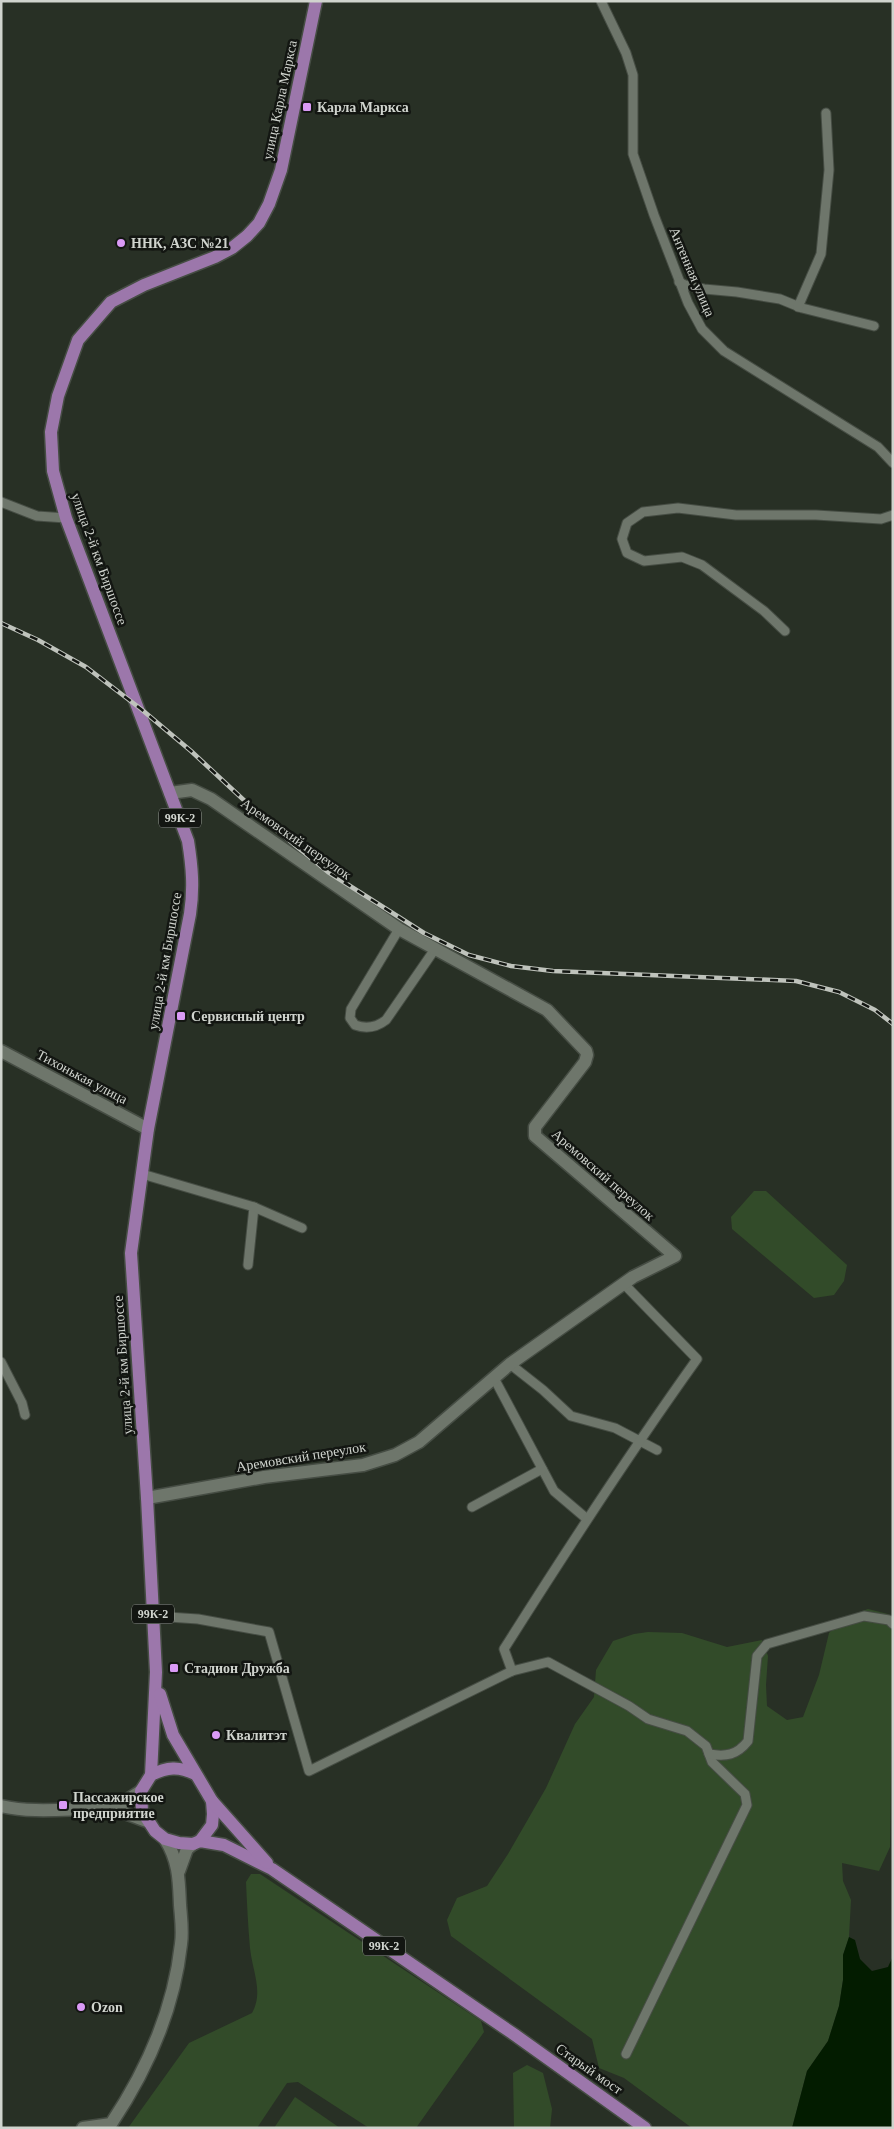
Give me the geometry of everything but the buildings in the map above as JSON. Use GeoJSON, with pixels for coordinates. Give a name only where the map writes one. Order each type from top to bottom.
{"type":"FeatureCollection","features":[{"type":"Feature","properties":{"kind":"main road","name":"улица Карла Маркса"},"geometry":{"type":"LineString","coordinates":[[269,204],[281,170],[316,1]]}},
{"type":"Feature","properties":{"kind":"main road","name":"улица 2-й км Биршоссе"},"geometry":{"type":"LineString","coordinates":[[156,1672],[131,1253],[148,1130],[194,889],[193,868],[188,841],[66,518],[53,471],[51,432],[58,396],[78,340],[111,302],[144,285],[215,257],[232,248],[259,223],[269,204]]}},
{"type":"Feature","properties":{"kind":"main road","name":"99К-2"},"geometry":{"type":"LineString","coordinates":[[156,1672],[161,1704],[173,1735],[195,1774],[212,1801],[272,1869]]}},
{"type":"Feature","properties":{"kind":"main road","name":"99К-2"},"geometry":{"type":"LineString","coordinates":[[141,1791],[151,1775],[156,1672]]}},
{"type":"Feature","properties":{"kind":"main road"},"geometry":{"type":"LineString","coordinates":[[151,1775],[162,1770],[177,1768],[195,1774]]}},
{"type":"Feature","properties":{"kind":"main road"},"geometry":{"type":"LineString","coordinates":[[141,1791],[142,1812],[165,1840]]}},
{"type":"Feature","properties":{"kind":"main road"},"geometry":{"type":"LineString","coordinates":[[196,1842],[212,1825],[212,1801]]}},
{"type":"Feature","properties":{"kind":"main road","name":"99К-2"},"geometry":{"type":"LineString","coordinates":[[165,1840],[224,1846],[272,1869]]}},
{"type":"Feature","properties":{"kind":"main road","name":"Старый мост"},"geometry":{"type":"LineString","coordinates":[[272,1869],[515,2035],[645,2128]]}},
{"type":"Feature","properties":{"kind":"street","name":"Антенная улица"},"geometry":{"type":"LineString","coordinates":[[601,1],[626,53],[633,75],[633,154],[688,303],[702,329],[724,351],[878,447],[893,463]]}},
{"type":"Feature","properties":{"kind":"street"},"geometry":{"type":"LineString","coordinates":[[798,307],[821,254],[829,170],[826,113]]}},
{"type":"Feature","properties":{"kind":"street"},"geometry":{"type":"LineString","coordinates":[[680,282],[686,285],[780,299],[798,307],[874,326]]}},
{"type":"Feature","properties":{"kind":"street"},"geometry":{"type":"LineString","coordinates":[[1,502],[37,516],[66,518]]}},
{"type":"Feature","properties":{"kind":"street"},"geometry":{"type":"LineString","coordinates":[[785,631],[764,611],[702,565],[682,557],[644,561],[627,554],[622,539],[626,523],[643,512],[678,508],[736,515],[816,515],[881,519],[893,515]]}},
{"type":"Feature","properties":{"kind":"street","name":"Аремовский переулок"},"geometry":{"type":"LineString","coordinates":[[147,1498],[264,1477],[363,1465],[395,1455],[418,1442],[510,1364],[624,1284],[674,1256],[535,1136],[535,1127],[585,1062],[587,1055],[586,1051],[547,1010],[399,928],[211,799],[192,790],[170,793]]}},
{"type":"Feature","properties":{"kind":"street"},"geometry":{"type":"LineString","coordinates":[[399,928],[351,1010],[350,1018],[355,1025],[369,1027],[378,1025],[386,1020],[435,949]]}},
{"type":"Feature","properties":{"kind":"street","name":"Тихонькая улица"},"geometry":{"type":"LineString","coordinates":[[1,1051],[148,1130]]}},
{"type":"Feature","properties":{"kind":"street"},"geometry":{"type":"LineString","coordinates":[[142,1174],[254,1207],[302,1228]]}},
{"type":"Feature","properties":{"kind":"street"},"geometry":{"type":"LineString","coordinates":[[248,1265],[254,1207]]}},
{"type":"Feature","properties":{"kind":"street"},"geometry":{"type":"LineString","coordinates":[[512,1671],[504,1649],[586,1519],[697,1359],[624,1284]]}},
{"type":"Feature","properties":{"kind":"street"},"geometry":{"type":"LineString","coordinates":[[1,1362],[19,1396],[25,1415]]}},
{"type":"Feature","properties":{"kind":"street"},"geometry":{"type":"LineString","coordinates":[[510,1364],[543,1390],[571,1416],[615,1428],[657,1450]]}},
{"type":"Feature","properties":{"kind":"street"},"geometry":{"type":"LineString","coordinates":[[494,1378],[554,1491],[586,1519]]}},
{"type":"Feature","properties":{"kind":"street"},"geometry":{"type":"LineString","coordinates":[[472,1507],[542,1470]]}},
{"type":"Feature","properties":{"kind":"street"},"geometry":{"type":"LineString","coordinates":[[153,1616],[198,1619],[269,1632],[309,1771],[512,1671],[548,1662],[629,1706],[648,1719],[687,1731],[706,1746],[712,1762],[745,1794],[747,1804],[626,2054]]}},
{"type":"Feature","properties":{"kind":"street"},"geometry":{"type":"LineString","coordinates":[[709,1754],[721,1756],[740,1751],[748,1741],[757,1656],[767,1644],[864,1616],[889,1620],[893,1624]]}},
{"type":"Feature","properties":{"kind":"street"},"geometry":{"type":"LineString","coordinates":[[106,1809],[124,1802],[141,1791]]}},
{"type":"Feature","properties":{"kind":"street"},"geometry":{"type":"LineString","coordinates":[[1,1806],[46,1811],[106,1809],[120,1811],[148,1821]]}},
{"type":"Feature","properties":{"kind":"street"},"geometry":{"type":"LineString","coordinates":[[83,2128],[111,2124],[151,2053],[172,1998],[182,1942],[179,1871],[175,1857],[165,1840]]}},
{"type":"Feature","properties":{"kind":"street"},"geometry":{"type":"LineString","coordinates":[[179,1871],[187,1849],[196,1842]]}},
{"type":"Feature","properties":{"kind":"shaded area"},"geometry":{"type":"Polygon","coordinates":[[[754,1191],[766,1191],[847,1265],[844,1281],[834,1295],[814,1298],[732,1229],[731,1217],[754,1191]]]}},
{"type":"Feature","properties":{"kind":"shaded area"},"geometry":{"type":"Polygon","coordinates":[[[868,1609],[888,1614],[893,1618],[890,1847],[879,1871],[842,1863],[843,1881],[851,1900],[849,1937],[843,1955],[843,1980],[839,2006],[828,2041],[807,2071],[792,2128],[692,2128],[624,2078],[599,2068],[592,2039],[451,1936],[447,1920],[457,1898],[487,1886],[508,1854],[546,1788],[575,1724],[594,1697],[596,1670],[613,1641],[634,1634],[648,1632],[682,1633],[727,1647],[762,1640],[768,1656],[767,1706],[787,1720],[803,1717],[819,1675],[829,1633],[845,1617],[868,1609]]]}},
{"type":"Feature","properties":{"kind":"shaded area"},"geometry":{"type":"Polygon","coordinates":[[[251,1874],[260,1874],[481,2021],[484,2032],[416,2128],[369,2128],[298,2082],[287,2083],[257,2128],[128,2128],[189,2043],[252,2013],[257,1997],[257,1989],[250,1948],[247,1907],[246,1882],[251,1874]]]}},
{"type":"Feature","properties":{"kind":"shaded area"},"geometry":{"type":"Polygon","coordinates":[[[849,1937],[855,1940],[860,1959],[872,1971],[888,1967],[893,1956],[893,2128],[792,2128],[807,2071],[828,2041],[839,2006],[843,1980],[843,1955],[849,1937]]]}},
{"type":"Feature","properties":{"kind":"shaded area"},"geometry":{"type":"Polygon","coordinates":[[[527,2065],[543,2073],[552,2109],[550,2128],[514,2128],[513,2073],[527,2065]]]}},
{"type":"Feature","properties":{"kind":"shaded area"},"geometry":{"type":"Polygon","coordinates":[[[295,2097],[340,2128],[274,2128],[295,2097]]]}},
{"type":"Feature","properties":{"kind":"railway"},"geometry":{"type":"LineString","coordinates":[[1,623],[38,640],[86,667],[141,709],[191,751],[275,829],[328,872],[424,933],[469,955],[511,966],[553,971],[796,981],[839,992],[875,1010],[893,1024]]}},
{"type":"Feature","properties":{"kind":"place","name":"Карла Маркса"},"geometry":{"type":"Point","coordinates":[307,107]}},
{"type":"Feature","properties":{"kind":"place","name":"ННК, АЗС №21"},"geometry":{"type":"Point","coordinates":[121,243]}},
{"type":"Feature","properties":{"kind":"place","name":"Сервисный центр"},"geometry":{"type":"Point","coordinates":[181,1016]}},
{"type":"Feature","properties":{"kind":"place","name":"Стадион Дружба"},"geometry":{"type":"Point","coordinates":[174,1668]}},
{"type":"Feature","properties":{"kind":"place","name":"Квалитэт"},"geometry":{"type":"Point","coordinates":[216,1735]}},
{"type":"Feature","properties":{"kind":"place","name":"Пассажирское предприятие"},"geometry":{"type":"Point","coordinates":[63,1805]}},
{"type":"Feature","properties":{"kind":"place","name":"Ozon"},"geometry":{"type":"Point","coordinates":[81,2007]}}]}
